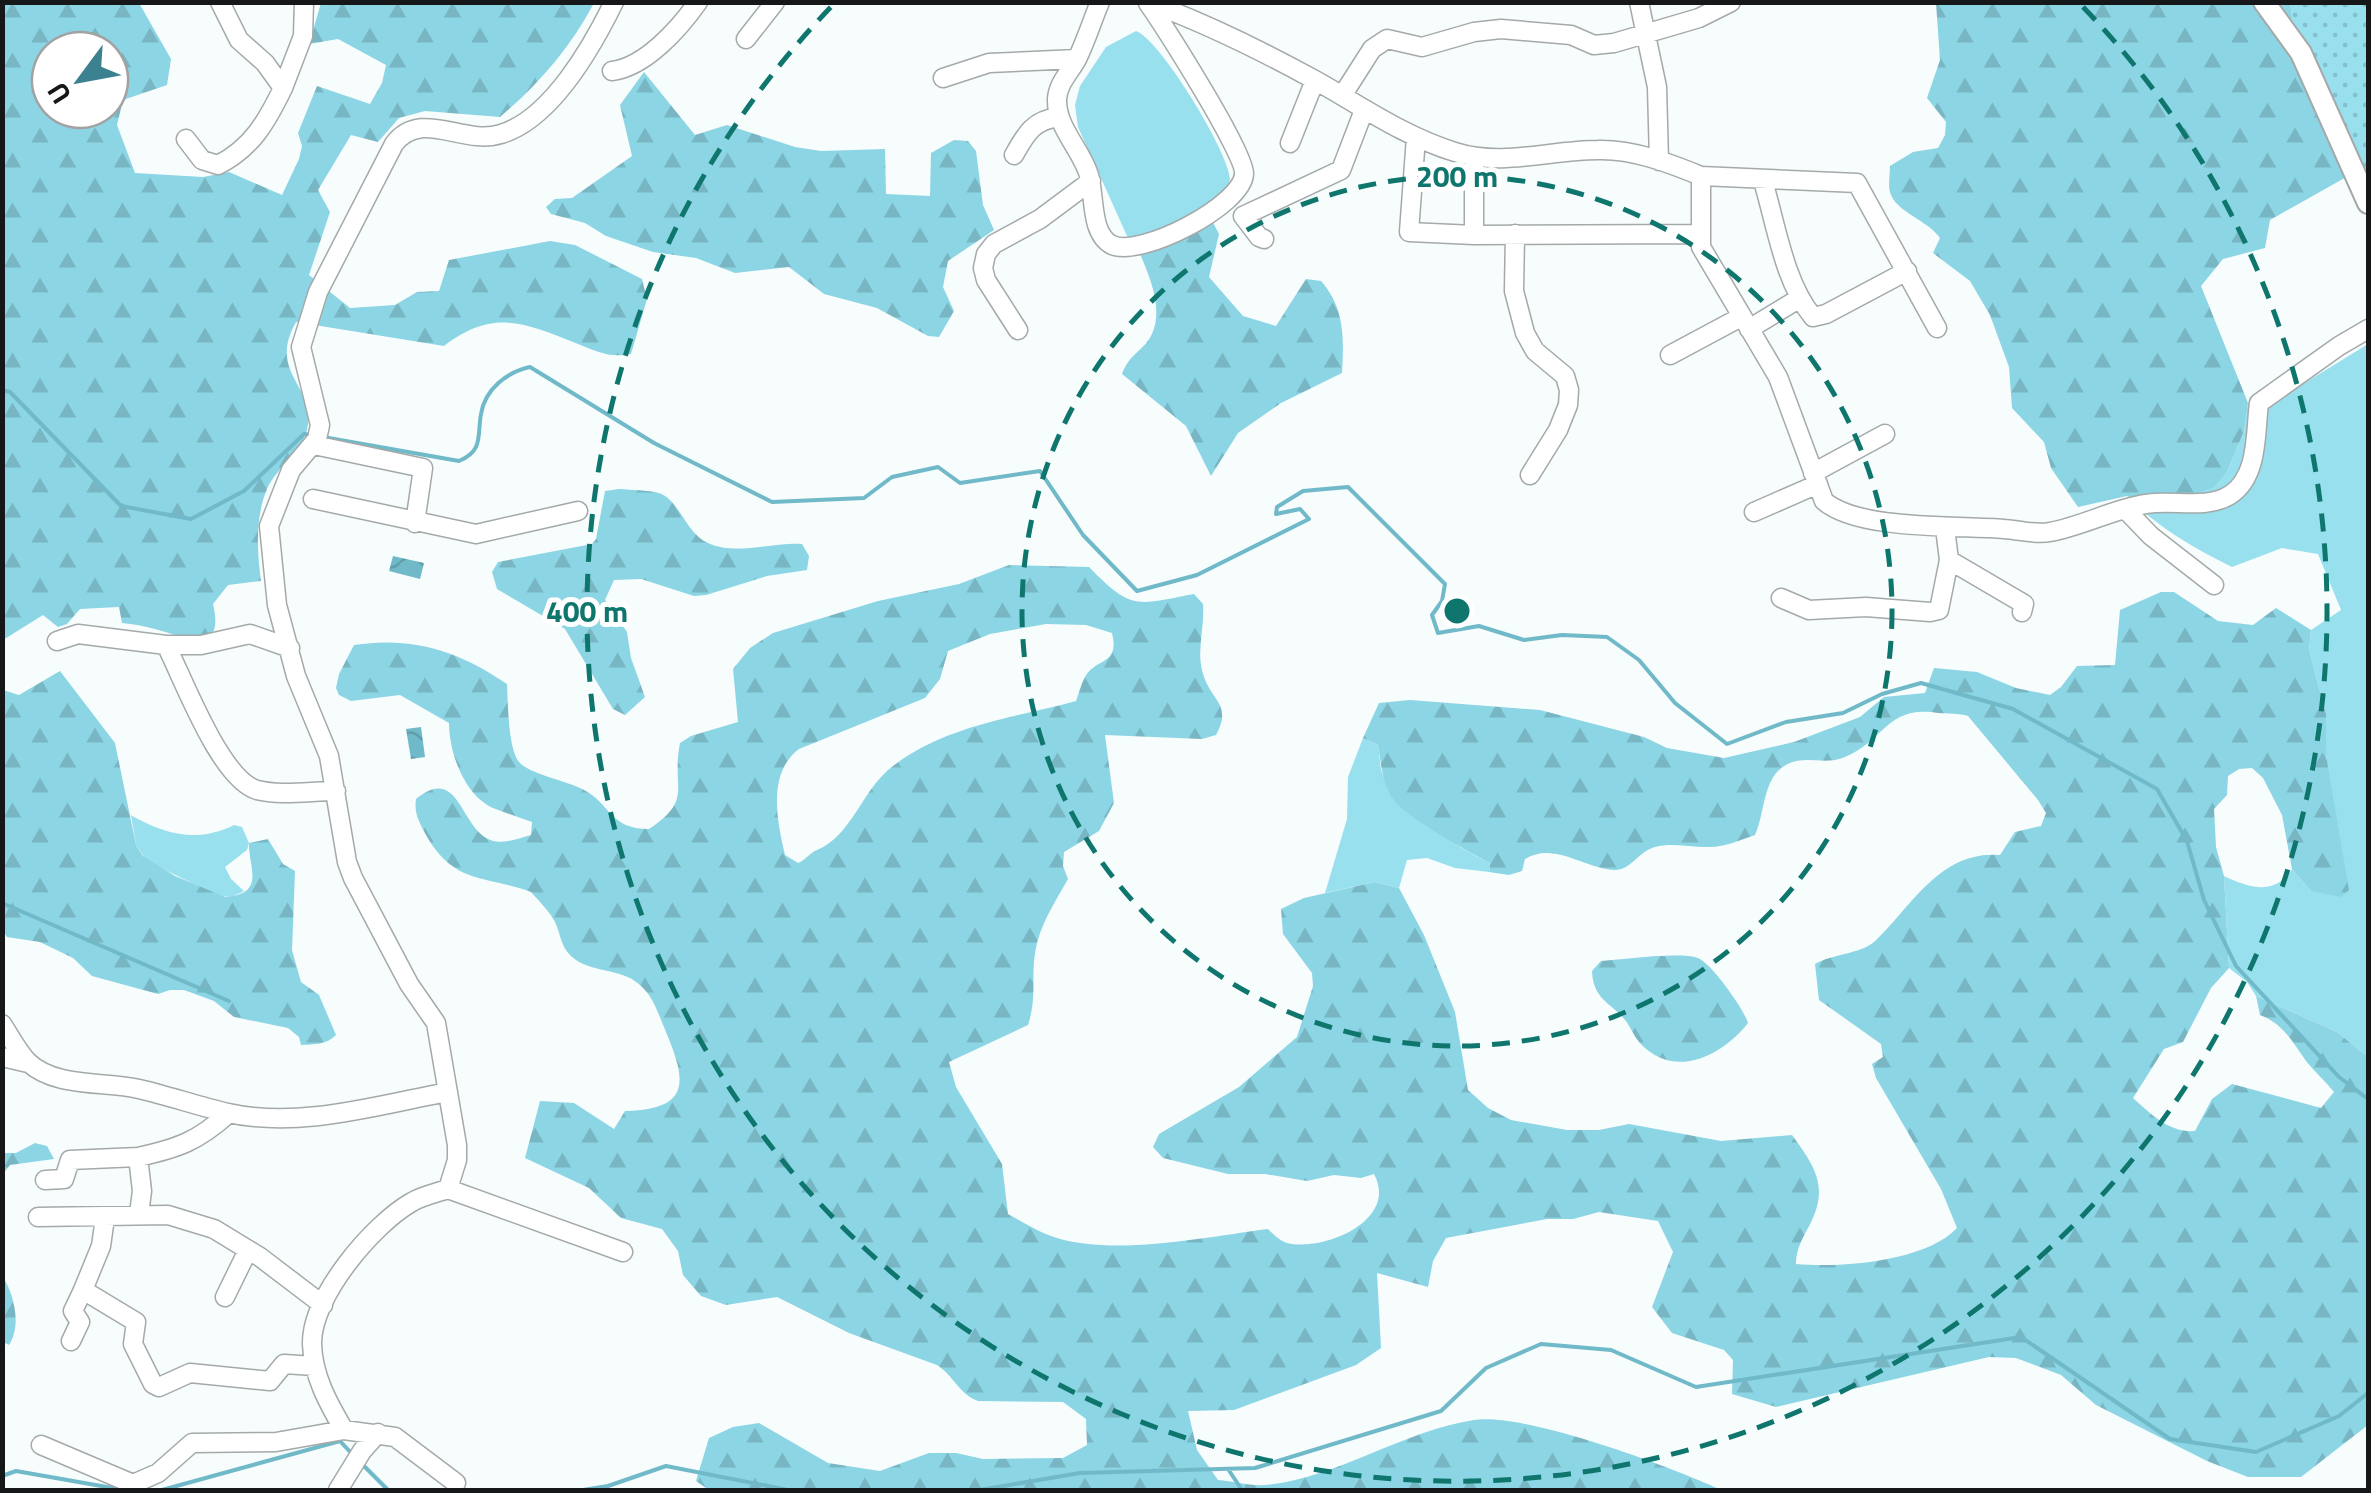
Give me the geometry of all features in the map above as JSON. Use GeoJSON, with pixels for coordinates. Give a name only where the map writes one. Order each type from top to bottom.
{"type":"FeatureCollection","features":[{"type":"Feature","properties":{"kind":"street"},"geometry":{"type":"LineString","coordinates":[[220,2],[239,40],[266,64],[282,88]]}},
{"type":"Feature","properties":{"kind":"street"},"geometry":{"type":"LineString","coordinates":[[186,140],[202,160],[218,166],[252,141],[265,124],[304,36],[304,2]]}},
{"type":"Feature","properties":{"kind":"street"},"geometry":{"type":"LineString","coordinates":[[448,1189],[457,1160],[457,1145],[436,1023],[409,984],[353,878],[343,843],[329,756],[301,691],[276,605],[269,526],[291,470],[317,436],[301,347],[318,292],[394,144],[417,126],[487,138],[533,118],[586,52],[614,2]]}},
{"type":"Feature","properties":{"kind":"street"},"geometry":{"type":"LineString","coordinates":[[612,71],[636,63],[674,31],[698,2]]}},
{"type":"Feature","properties":{"kind":"street"},"geometry":{"type":"LineString","coordinates":[[746,39],[775,2]]}},
{"type":"Feature","properties":{"kind":"street"},"geometry":{"type":"LineString","coordinates":[[1100,2],[1077,58],[1059,89],[1059,117],[1085,161],[1099,231],[1109,243],[1126,249],[1144,246],[1200,219],[1232,196],[1242,184],[1245,172],[1148,2]]}},
{"type":"Feature","properties":{"kind":"street"},"geometry":{"type":"LineString","coordinates":[[1148,2],[1226,34],[1416,137],[1474,157],[1506,159],[1602,149],[1659,161],[1700,176],[1857,183],[1937,328]]}},
{"type":"Feature","properties":{"kind":"street"},"geometry":{"type":"LineString","coordinates":[[1638,2],[1658,88],[1659,161]]}},
{"type":"Feature","properties":{"kind":"street"},"geometry":{"type":"LineString","coordinates":[[2264,2],[2301,53],[2368,203]]}},
{"type":"Feature","properties":{"kind":"street"},"geometry":{"type":"LineString","coordinates":[[1342,96],[1372,50],[1388,39],[1422,47],[1474,32],[1501,30],[1570,35],[1594,45],[1648,35],[1728,3]]}},
{"type":"Feature","properties":{"kind":"street"},"geometry":{"type":"LineString","coordinates":[[943,78],[989,63],[1077,58]]}},
{"type":"Feature","properties":{"kind":"street"},"geometry":{"type":"LineString","coordinates":[[1290,143],[1315,80]]}},
{"type":"Feature","properties":{"kind":"street"},"geometry":{"type":"LineString","coordinates":[[1243,216],[1342,170],[1364,110]]}},
{"type":"Feature","properties":{"kind":"street"},"geometry":{"type":"LineString","coordinates":[[1014,155],[1038,122],[1059,117]]}},
{"type":"Feature","properties":{"kind":"street"},"geometry":{"type":"LineString","coordinates":[[1416,137],[1402,231],[1474,235],[1698,234]]}},
{"type":"Feature","properties":{"kind":"street"},"geometry":{"type":"LineString","coordinates":[[1474,157],[1474,235]]}},
{"type":"Feature","properties":{"kind":"street"},"geometry":{"type":"LineString","coordinates":[[1700,176],[1701,248],[1778,377],[1824,501],[1833,508],[1871,518],[1945,528],[2041,533],[2125,509],[2171,501],[2206,502],[2233,493],[2250,468],[2260,403],[2368,329]]}},
{"type":"Feature","properties":{"kind":"street"},"geometry":{"type":"LineString","coordinates":[[1018,330],[986,280],[986,254],[994,244],[1040,219],[1091,180]]}},
{"type":"Feature","properties":{"kind":"street"},"geometry":{"type":"LineString","coordinates":[[1764,181],[1800,298],[1810,316],[1816,318],[1907,271]]}},
{"type":"Feature","properties":{"kind":"street"},"geometry":{"type":"LineString","coordinates":[[1232,196],[1258,237],[1264,238]]}},
{"type":"Feature","properties":{"kind":"street"},"geometry":{"type":"LineString","coordinates":[[1515,234],[1514,291],[1525,333],[1535,352],[1565,376],[1569,390],[1568,405],[1558,430],[1530,475]]}},
{"type":"Feature","properties":{"kind":"street"},"geometry":{"type":"LineString","coordinates":[[1670,354],[1800,298]]}},
{"type":"Feature","properties":{"kind":"street"},"geometry":{"type":"LineString","coordinates":[[1754,512],[1885,434]]}},
{"type":"Feature","properties":{"kind":"street"},"geometry":{"type":"LineString","coordinates":[[317,436],[423,468],[415,523]]}},
{"type":"Feature","properties":{"kind":"street"},"geometry":{"type":"LineString","coordinates":[[313,499],[476,534],[578,510]]}},
{"type":"Feature","properties":{"kind":"street"},"geometry":{"type":"LineString","coordinates":[[2125,509],[2150,536],[2214,584]]}},
{"type":"Feature","properties":{"kind":"street"},"geometry":{"type":"LineString","coordinates":[[1781,598],[1809,610],[1866,606],[1939,610],[1949,560],[1945,528]]}},
{"type":"Feature","properties":{"kind":"street"},"geometry":{"type":"LineString","coordinates":[[1949,560],[2024,604],[2022,612]]}},
{"type":"Feature","properties":{"kind":"street"},"geometry":{"type":"LineString","coordinates":[[57,640],[78,634],[202,646],[250,634],[290,648]]}},
{"type":"Feature","properties":{"kind":"street"},"geometry":{"type":"LineString","coordinates":[[166,645],[185,690],[237,779],[267,792],[336,791]]}},
{"type":"Feature","properties":{"kind":"street"},"geometry":{"type":"LineString","coordinates":[[2,1024],[28,1063]]}},
{"type":"Feature","properties":{"kind":"street"},"geometry":{"type":"LineString","coordinates":[[2,1058],[28,1063],[62,1078],[134,1088],[229,1113],[272,1118],[311,1116],[448,1092]]}},
{"type":"Feature","properties":{"kind":"street"},"geometry":{"type":"LineString","coordinates":[[45,1180],[64,1180],[70,1160],[138,1157],[179,1148],[205,1135],[229,1113]]}},
{"type":"Feature","properties":{"kind":"street"},"geometry":{"type":"LineString","coordinates":[[138,1157],[142,1191],[139,1214]]}},
{"type":"Feature","properties":{"kind":"street"},"geometry":{"type":"LineString","coordinates":[[344,1430],[314,1366],[312,1339],[336,1278],[394,1214],[415,1200],[448,1189],[623,1252]]}},
{"type":"Feature","properties":{"kind":"street"},"geometry":{"type":"LineString","coordinates":[[38,1217],[168,1215],[214,1229],[323,1306]]}},
{"type":"Feature","properties":{"kind":"street"},"geometry":{"type":"LineString","coordinates":[[71,1340],[80,1322],[73,1311],[101,1246],[105,1218]]}},
{"type":"Feature","properties":{"kind":"street"},"geometry":{"type":"LineString","coordinates":[[225,1297],[248,1250]]}},
{"type":"Feature","properties":{"kind":"street"},"geometry":{"type":"LineString","coordinates":[[83,1290],[136,1322],[133,1344],[158,1387],[190,1373],[270,1381],[284,1364],[314,1366]]}},
{"type":"Feature","properties":{"kind":"street"},"geometry":{"type":"LineString","coordinates":[[41,1444],[134,1484],[158,1473],[192,1443],[276,1442],[344,1430],[378,1433],[395,1437],[456,1483]]}},
{"type":"Feature","properties":{"kind":"street"},"geometry":{"type":"LineString","coordinates":[[338,1490],[362,1450],[378,1433]]}},
{"type":"Feature","properties":{"kind":"shaded area"},"geometry":{"type":"Polygon","coordinates":[[[2290,3],[2368,3],[2368,176],[2320,69],[2294,30],[2290,3]]]}},
{"type":"Feature","properties":{"kind":"shaded area"},"geometry":{"type":"Polygon","coordinates":[[[1136,31],[1147,38],[1176,74],[1218,145],[1230,179],[1227,194],[1183,221],[1132,240],[1078,127],[1075,105],[1080,86],[1106,47],[1136,31]]]}},
{"type":"Feature","properties":{"kind":"shaded area"},"geometry":{"type":"Polygon","coordinates":[[[2368,344],[2368,1057],[2337,1032],[2256,996],[2247,982],[2229,968],[2224,876],[2261,887],[2278,883],[2292,869],[2311,891],[2333,808],[2326,755],[2326,714],[2309,650],[2311,630],[2341,610],[2318,554],[2282,548],[2232,567],[2176,536],[2127,496],[2156,497],[2228,470],[2244,431],[2248,403],[2274,402],[2368,344]]]}},
{"type":"Feature","properties":{"kind":"shaded area"},"geometry":{"type":"Polygon","coordinates":[[[1363,738],[1378,745],[1382,774],[1403,803],[1446,838],[1490,863],[1489,872],[1455,868],[1427,858],[1407,860],[1399,888],[1375,882],[1325,893],[1347,819],[1348,777],[1363,738]]]}},
{"type":"Feature","properties":{"kind":"shaded area"},"geometry":{"type":"Polygon","coordinates":[[[131,815],[156,828],[182,834],[208,834],[234,825],[242,827],[249,843],[247,850],[225,867],[244,891],[232,897],[218,896],[147,861],[136,845],[131,815]]]}},
{"type":"Feature","properties":{"kind":"green space"},"geometry":{"type":"Polygon","coordinates":[[[2290,2],[2294,30],[2320,69],[2364,167],[2270,220],[2265,248],[2223,259],[2201,286],[2248,403],[2244,431],[2228,470],[2214,487],[2194,494],[2127,496],[2078,507],[2051,468],[2044,442],[2012,408],[2009,367],[1990,315],[1970,281],[1933,253],[1940,238],[1898,205],[1890,192],[1890,166],[1913,152],[1938,148],[1945,135],[1946,122],[1927,98],[1940,60],[1936,3],[2290,2]]]}},
{"type":"Feature","properties":{"kind":"green space"},"geometry":{"type":"Polygon","coordinates":[[[3,3],[139,3],[171,59],[167,85],[130,98],[130,30],[30,30],[30,130],[119,130],[135,173],[203,177],[229,172],[282,195],[299,159],[302,146],[298,133],[317,86],[370,104],[382,83],[386,65],[338,39],[309,44],[321,3],[594,3],[553,65],[500,117],[425,111],[399,118],[378,142],[351,135],[318,190],[330,212],[309,275],[350,308],[395,305],[417,292],[439,291],[449,260],[550,241],[575,245],[642,279],[647,299],[631,354],[604,353],[542,330],[510,323],[479,327],[444,346],[296,322],[287,353],[308,410],[308,424],[302,443],[272,481],[263,500],[258,535],[261,581],[228,585],[213,604],[213,632],[199,639],[122,623],[119,607],[80,609],[67,624],[58,627],[43,615],[3,640],[3,3]]]}},
{"type":"Feature","properties":{"kind":"green space"},"geometry":{"type":"Polygon","coordinates":[[[644,72],[695,135],[727,125],[795,147],[821,151],[885,149],[886,194],[930,196],[931,153],[954,140],[968,141],[976,151],[983,205],[994,230],[948,261],[943,287],[954,311],[939,337],[928,336],[877,308],[824,294],[789,267],[735,273],[696,258],[653,252],[606,236],[585,223],[551,214],[546,207],[555,199],[572,198],[632,156],[620,105],[644,72]]]}},
{"type":"Feature","properties":{"kind":"green space"},"geometry":{"type":"Polygon","coordinates":[[[1205,207],[1219,234],[1209,277],[1243,316],[1276,326],[1306,279],[1321,281],[1339,313],[1343,348],[1342,373],[1281,403],[1238,433],[1211,476],[1186,426],[1122,374],[1155,325],[1153,288],[1135,242],[1205,207]]]}},
{"type":"Feature","properties":{"kind":"green space"},"geometry":{"type":"Polygon","coordinates":[[[619,489],[666,497],[700,538],[719,547],[802,544],[809,556],[807,570],[767,576],[706,595],[694,596],[641,579],[614,580],[605,600],[627,632],[631,658],[645,697],[625,715],[613,709],[565,629],[497,589],[492,572],[498,562],[592,544],[605,491],[619,489]]]}},
{"type":"Feature","properties":{"kind":"green space"},"geometry":{"type":"Polygon","coordinates":[[[1009,565],[1089,567],[1115,591],[1136,601],[1194,594],[1203,604],[1201,668],[1222,710],[1216,735],[1202,739],[1105,735],[1114,803],[1099,831],[1064,852],[1063,866],[1068,879],[1037,943],[1028,1025],[949,1062],[956,1087],[1002,1164],[1008,1214],[1057,1238],[1106,1245],[1161,1243],[1268,1229],[1284,1242],[1303,1245],[1338,1237],[1367,1218],[1379,1191],[1374,1174],[1361,1178],[1334,1175],[1307,1181],[1265,1174],[1228,1174],[1163,1158],[1153,1147],[1159,1134],[1239,1087],[1297,1037],[1313,986],[1312,973],[1283,934],[1281,909],[1304,898],[1375,882],[1399,888],[1424,935],[1455,1012],[1468,1090],[1488,1108],[1511,1120],[1567,1130],[1599,1130],[1629,1124],[1721,1141],[1792,1135],[1813,1168],[1819,1190],[1815,1214],[1799,1246],[1796,1264],[1814,1265],[1904,1255],[1925,1249],[1957,1228],[1941,1189],[1876,1078],[1872,1064],[1883,1057],[1881,1044],[1819,1000],[1815,964],[1874,942],[1943,871],[1979,856],[2000,855],[2015,832],[2041,826],[2046,813],[2038,800],[1968,716],[1921,712],[1896,719],[1845,757],[1787,764],[1770,784],[1755,835],[1716,847],[1655,847],[1615,870],[1558,854],[1536,854],[1525,859],[1522,871],[1509,875],[1489,872],[1490,863],[1428,827],[1392,798],[1383,776],[1378,745],[1363,738],[1379,703],[1410,700],[1540,710],[1644,737],[1667,748],[1724,758],[1794,742],[1860,717],[1884,697],[1925,693],[1934,668],[1977,672],[2016,688],[2050,695],[2077,666],[2115,665],[2120,610],[2161,592],[2174,592],[2218,621],[2253,625],[2276,608],[2311,630],[2309,650],[2326,714],[2326,755],[2349,890],[2341,897],[2311,891],[2292,869],[2282,815],[2263,778],[2252,768],[2239,769],[2228,776],[2227,795],[2214,809],[2216,847],[2224,876],[2229,968],[2211,988],[2183,1042],[2164,1049],[2133,1098],[2161,1121],[2186,1131],[2195,1131],[2212,1099],[2232,1084],[2321,1108],[2334,1092],[2282,1029],[2260,1015],[2256,996],[2337,1032],[2368,1057],[2368,1425],[2301,1477],[2248,1477],[2207,1461],[2096,1405],[2061,1375],[2016,1358],[1989,1357],[1776,1407],[1732,1394],[1733,1360],[1724,1350],[1672,1333],[1652,1307],[1673,1252],[1658,1221],[1599,1212],[1446,1238],[1433,1261],[1428,1287],[1377,1273],[1381,1348],[1356,1365],[1234,1410],[1188,1411],[1197,1450],[1218,1480],[1264,1485],[1316,1474],[1447,1426],[1497,1420],[1598,1443],[1721,1490],[709,1490],[696,1481],[709,1438],[733,1427],[759,1423],[828,1463],[880,1471],[929,1453],[983,1459],[1063,1458],[1087,1445],[1086,1419],[1063,1402],[978,1401],[937,1365],[849,1333],[777,1297],[726,1305],[701,1296],[683,1275],[678,1251],[662,1229],[621,1218],[589,1188],[525,1158],[540,1101],[574,1103],[614,1129],[625,1111],[662,1105],[672,1099],[680,1079],[673,1050],[645,990],[624,975],[587,966],[571,956],[553,918],[531,892],[459,871],[437,851],[421,826],[416,809],[416,799],[431,790],[442,789],[451,794],[473,825],[493,841],[531,835],[532,822],[493,808],[466,783],[455,759],[449,723],[400,695],[351,701],[339,695],[339,674],[354,645],[375,643],[434,649],[489,672],[507,684],[511,736],[519,762],[584,790],[626,825],[649,829],[663,819],[676,801],[680,743],[738,722],[733,669],[750,648],[773,633],[878,601],[959,584],[1009,565]],[[1046,624],[990,634],[948,651],[940,679],[925,698],[799,749],[789,759],[778,784],[777,813],[785,855],[798,863],[829,843],[882,776],[914,752],[982,724],[1076,701],[1085,677],[1110,656],[1114,644],[1112,633],[1086,625],[1046,624]]]}},
{"type":"Feature","properties":{"kind":"green space"},"geometry":{"type":"Polygon","coordinates":[[[60,671],[115,743],[136,845],[143,856],[175,876],[225,897],[238,895],[251,885],[249,843],[268,839],[283,864],[295,871],[292,950],[301,982],[319,995],[336,1035],[332,1038],[301,1045],[299,1037],[288,1028],[234,1017],[214,1001],[184,990],[158,994],[92,976],[73,958],[40,942],[7,937],[3,931],[3,690],[19,695],[60,671]]]}},
{"type":"Feature","properties":{"kind":"green space"},"geometry":{"type":"Polygon","coordinates":[[[1688,956],[1704,962],[1726,987],[1748,1023],[1725,1045],[1697,1060],[1667,1060],[1653,1054],[1599,995],[1592,971],[1601,961],[1688,956]]]}},
{"type":"Feature","properties":{"kind":"green space"},"geometry":{"type":"Polygon","coordinates":[[[35,1143],[47,1146],[54,1159],[10,1165],[3,1174],[3,1153],[16,1153],[35,1143]]]}},
{"type":"Feature","properties":{"kind":"green space"},"geometry":{"type":"Polygon","coordinates":[[[2,1275],[15,1310],[15,1328],[9,1345],[3,1342],[2,1275]]]}},
{"type":"Feature","properties":{"kind":"water"},"geometry":{"type":"Polygon","coordinates":[[[393,556],[424,563],[420,579],[389,571],[393,556]]]}},
{"type":"Feature","properties":{"kind":"water"},"geometry":{"type":"Polygon","coordinates":[[[421,727],[425,757],[411,759],[406,729],[421,727]]]}},
{"type":"Feature","properties":{"kind":"waterway"},"geometry":{"type":"LineString","coordinates":[[323,437],[459,461],[476,447],[483,405],[492,389],[505,377],[530,367],[654,443],[772,502],[864,498],[892,477],[938,467],[960,483],[1040,471],[1083,535],[1137,591],[1197,575],[1309,519],[1300,509],[1276,514],[1277,507],[1303,491],[1348,487],[1445,584],[1442,601],[1432,615],[1438,633],[1479,626],[1524,640],[1562,635],[1607,637],[1639,660],[1675,703],[1727,744],[1786,722],[1843,713],[1882,694],[1921,683],[2013,709],[2157,789],[2187,841],[2204,900],[2236,966],[2339,1077],[2368,1099]]}},
{"type":"Feature","properties":{"kind":"waterway"},"geometry":{"type":"LineString","coordinates":[[2,390],[10,392],[121,506],[191,519],[244,491],[304,434],[313,435]]}},
{"type":"Feature","properties":{"kind":"waterway"},"geometry":{"type":"LineString","coordinates":[[2,903],[229,1001]]}},
{"type":"Feature","properties":{"kind":"waterway"},"geometry":{"type":"LineString","coordinates":[[980,1490],[1080,1473],[1255,1468],[1441,1411],[1486,1368],[1541,1344],[1611,1350],[1696,1387],[2021,1337],[2170,1439],[2256,1452],[2339,1416],[2368,1393]]}},
{"type":"Feature","properties":{"kind":"waterway"},"geometry":{"type":"LineString","coordinates":[[162,1490],[340,1441],[353,1455]]}},
{"type":"Feature","properties":{"kind":"waterway"},"geometry":{"type":"LineString","coordinates":[[360,1462],[388,1490]]}},
{"type":"Feature","properties":{"kind":"waterway"},"geometry":{"type":"LineString","coordinates":[[583,1490],[608,1486],[666,1466],[788,1490]]}},
{"type":"Feature","properties":{"kind":"waterway"},"geometry":{"type":"LineString","coordinates":[[1228,1469],[1242,1490]]}},
{"type":"Feature","properties":{"kind":"waterway"},"geometry":{"type":"LineString","coordinates":[[2,1476],[16,1471],[124,1490]]}}]}
